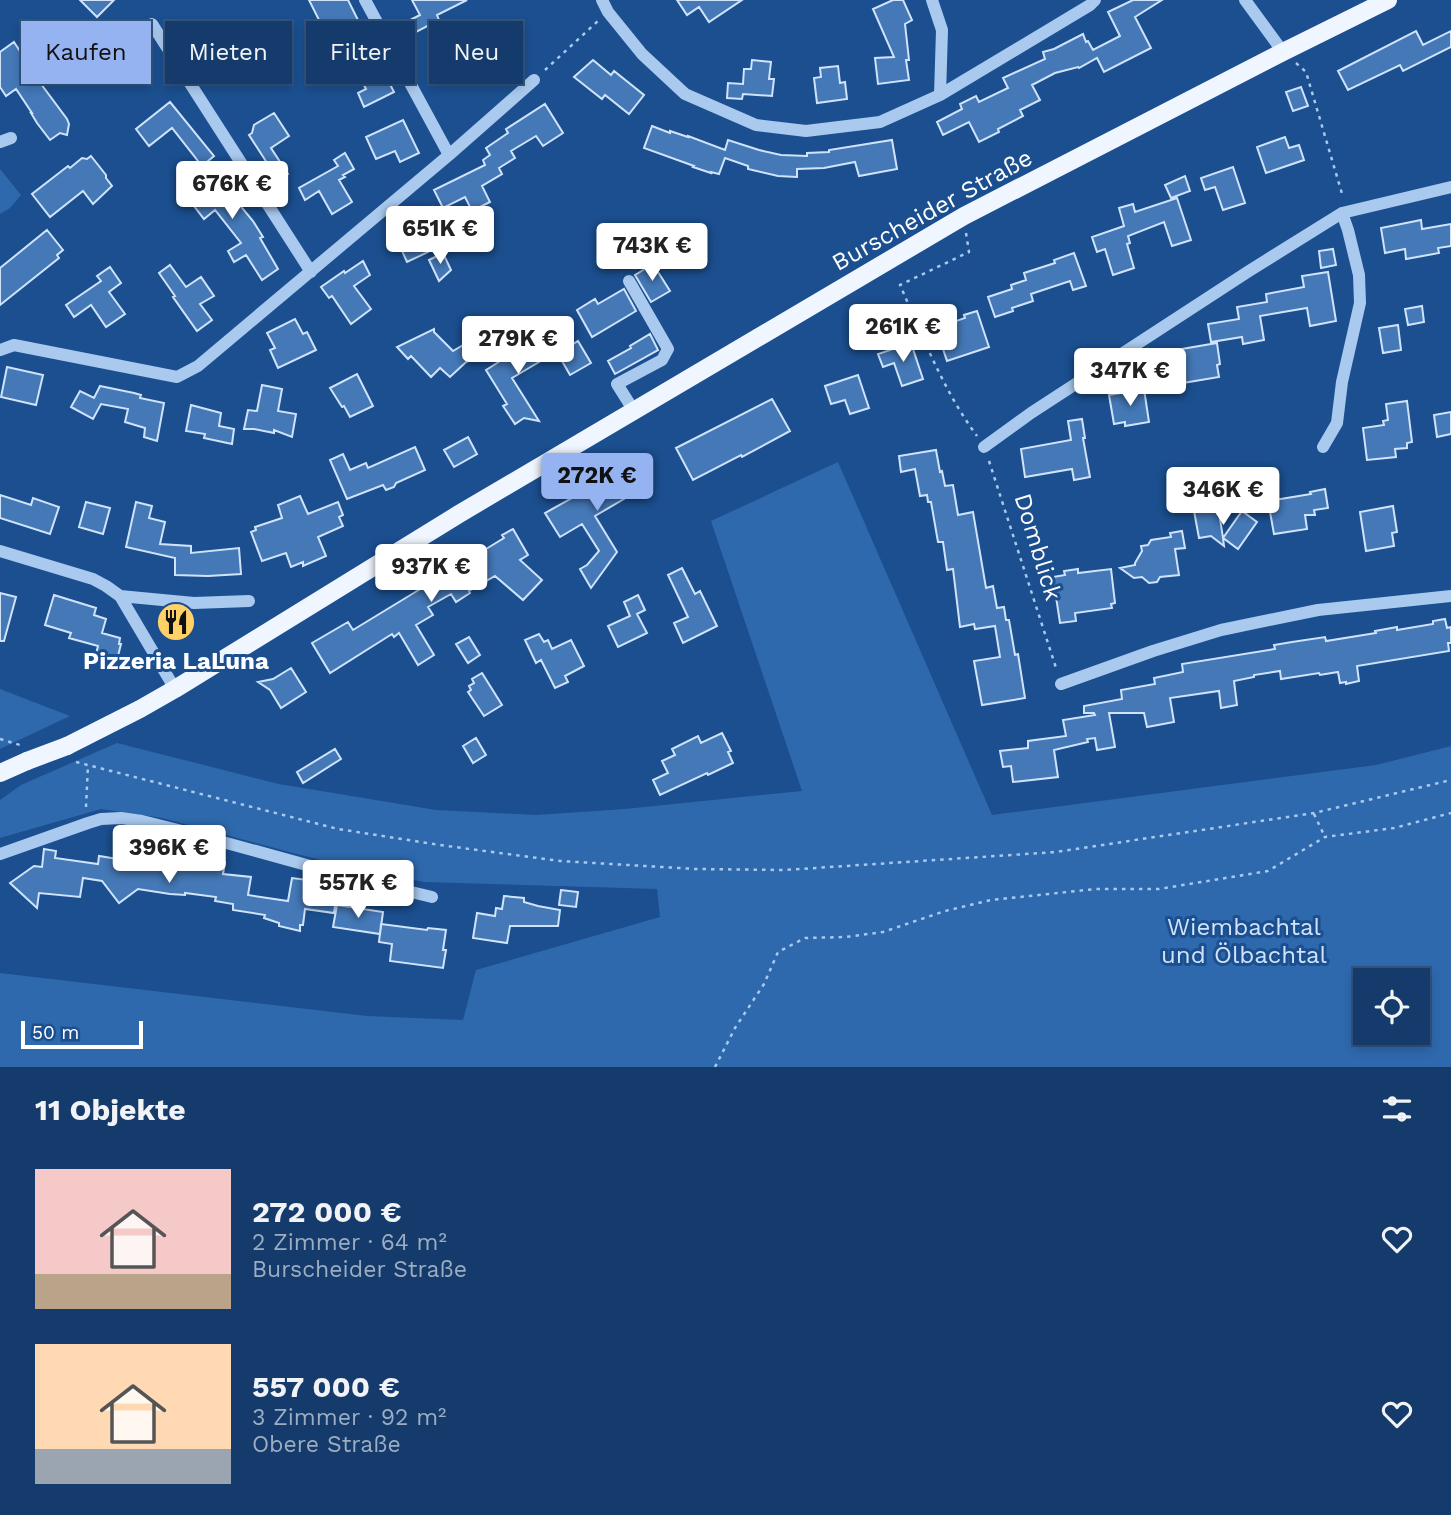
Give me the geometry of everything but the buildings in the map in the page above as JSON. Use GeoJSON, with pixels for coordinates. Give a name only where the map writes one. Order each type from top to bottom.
{"type":"FeatureCollection","features":[{"type":"Feature","properties":{"kind":"main road","name":"Burscheider Straße"},"geometry":{"type":"LineString","coordinates":[[0,773],[26,754],[71,754],[458,514],[964,216],[1388,0]]}},
{"type":"Feature","properties":{"kind":"street"},"geometry":{"type":"LineString","coordinates":[[365,0],[449,155]]}},
{"type":"Feature","properties":{"kind":"street"},"geometry":{"type":"LineString","coordinates":[[932,0],[942,30],[940,95]]}},
{"type":"Feature","properties":{"kind":"street"},"geometry":{"type":"LineString","coordinates":[[605,6],[642,54],[685,94],[756,125],[806,131],[880,122],[940,95],[1095,0]]}},
{"type":"Feature","properties":{"kind":"street"},"geometry":{"type":"LineString","coordinates":[[1245,0],[1283,52]]}},
{"type":"Feature","properties":{"kind":"street"},"geometry":{"type":"LineString","coordinates":[[152,24],[311,272]]}},
{"type":"Feature","properties":{"kind":"street"},"geometry":{"type":"LineString","coordinates":[[0,350],[14,345],[177,377],[198,366],[311,272],[534,80]]}},
{"type":"Feature","properties":{"kind":"street"},"geometry":{"type":"LineString","coordinates":[[984,447],[1043,405],[1342,213],[1451,187]]}},
{"type":"Feature","properties":{"kind":"street"},"geometry":{"type":"LineString","coordinates":[[1323,447],[1337,423],[1342,382],[1360,303],[1359,275],[1342,213]]}},
{"type":"Feature","properties":{"kind":"street"},"geometry":{"type":"LineString","coordinates":[[629,281],[668,349],[662,360],[617,384],[634,411]]}},
{"type":"Feature","properties":{"kind":"street"},"geometry":{"type":"LineString","coordinates":[[0,551],[93,579],[120,596],[175,689]]}},
{"type":"Feature","properties":{"kind":"street"},"geometry":{"type":"LineString","coordinates":[[120,596],[194,603],[249,601]]}},
{"type":"Feature","properties":{"kind":"street"},"geometry":{"type":"LineString","coordinates":[[1061,684],[1221,630],[1318,610],[1451,596]]}},
{"type":"Feature","properties":{"kind":"street"},"geometry":{"type":"LineString","coordinates":[[0,854],[101,819],[121,818],[190,833],[321,869],[383,881],[403,890],[432,897]]}},
{"type":"Feature","properties":{"kind":"path"},"geometry":{"type":"LineString","coordinates":[[534,80],[605,6]]}},
{"type":"Feature","properties":{"kind":"path"},"geometry":{"type":"LineString","coordinates":[[1283,52],[1306,72],[1343,196],[1342,213]]}},
{"type":"Feature","properties":{"kind":"path","name":"Domblick"},"geometry":{"type":"LineString","coordinates":[[964,216],[970,252],[900,285],[958,412],[984,447],[1061,684]]}},
{"type":"Feature","properties":{"kind":"path"},"geometry":{"type":"LineString","coordinates":[[0,739],[26,754]]}},
{"type":"Feature","properties":{"kind":"path"},"geometry":{"type":"LineString","coordinates":[[71,754],[88,765],[338,828],[559,861],[696,869],[785,870],[1056,852],[1314,813],[1451,780]]}},
{"type":"Feature","properties":{"kind":"path"},"geometry":{"type":"LineString","coordinates":[[88,765],[88,823]]}},
{"type":"Feature","properties":{"kind":"path"},"geometry":{"type":"LineString","coordinates":[[1314,813],[1325,837]]}},
{"type":"Feature","properties":{"kind":"path"},"geometry":{"type":"LineString","coordinates":[[715,1067],[735,1028],[764,984],[778,952],[805,938],[846,937],[883,932],[945,911],[991,900],[1096,889],[1159,889],[1268,871],[1325,837],[1394,828],[1451,813]]}},
{"type":"Feature","properties":{"kind":"green space"},"geometry":{"type":"Polygon","coordinates":[[[0,169],[21,195],[10,208],[0,214],[0,169]]]}},
{"type":"Feature","properties":{"kind":"green space","name":"Wiembachtal und Ölbachtal"},"geometry":{"type":"Polygon","coordinates":[[[838,462],[992,815],[1376,765],[1451,746],[1451,1067],[0,1067],[0,973],[367,1016],[463,1020],[476,970],[660,917],[657,889],[424,882],[339,865],[162,818],[101,809],[0,838],[0,800],[21,785],[117,743],[279,784],[436,810],[536,815],[802,791],[711,521],[838,462]]]}},
{"type":"Feature","properties":{"kind":"green space"},"geometry":{"type":"Polygon","coordinates":[[[0,689],[70,716],[0,749],[0,689]]]}},
{"type":"Feature","properties":{"kind":"place","name":"Pizzeria LaLuna"},"geometry":{"type":"Point","coordinates":[176,622]}}]}
